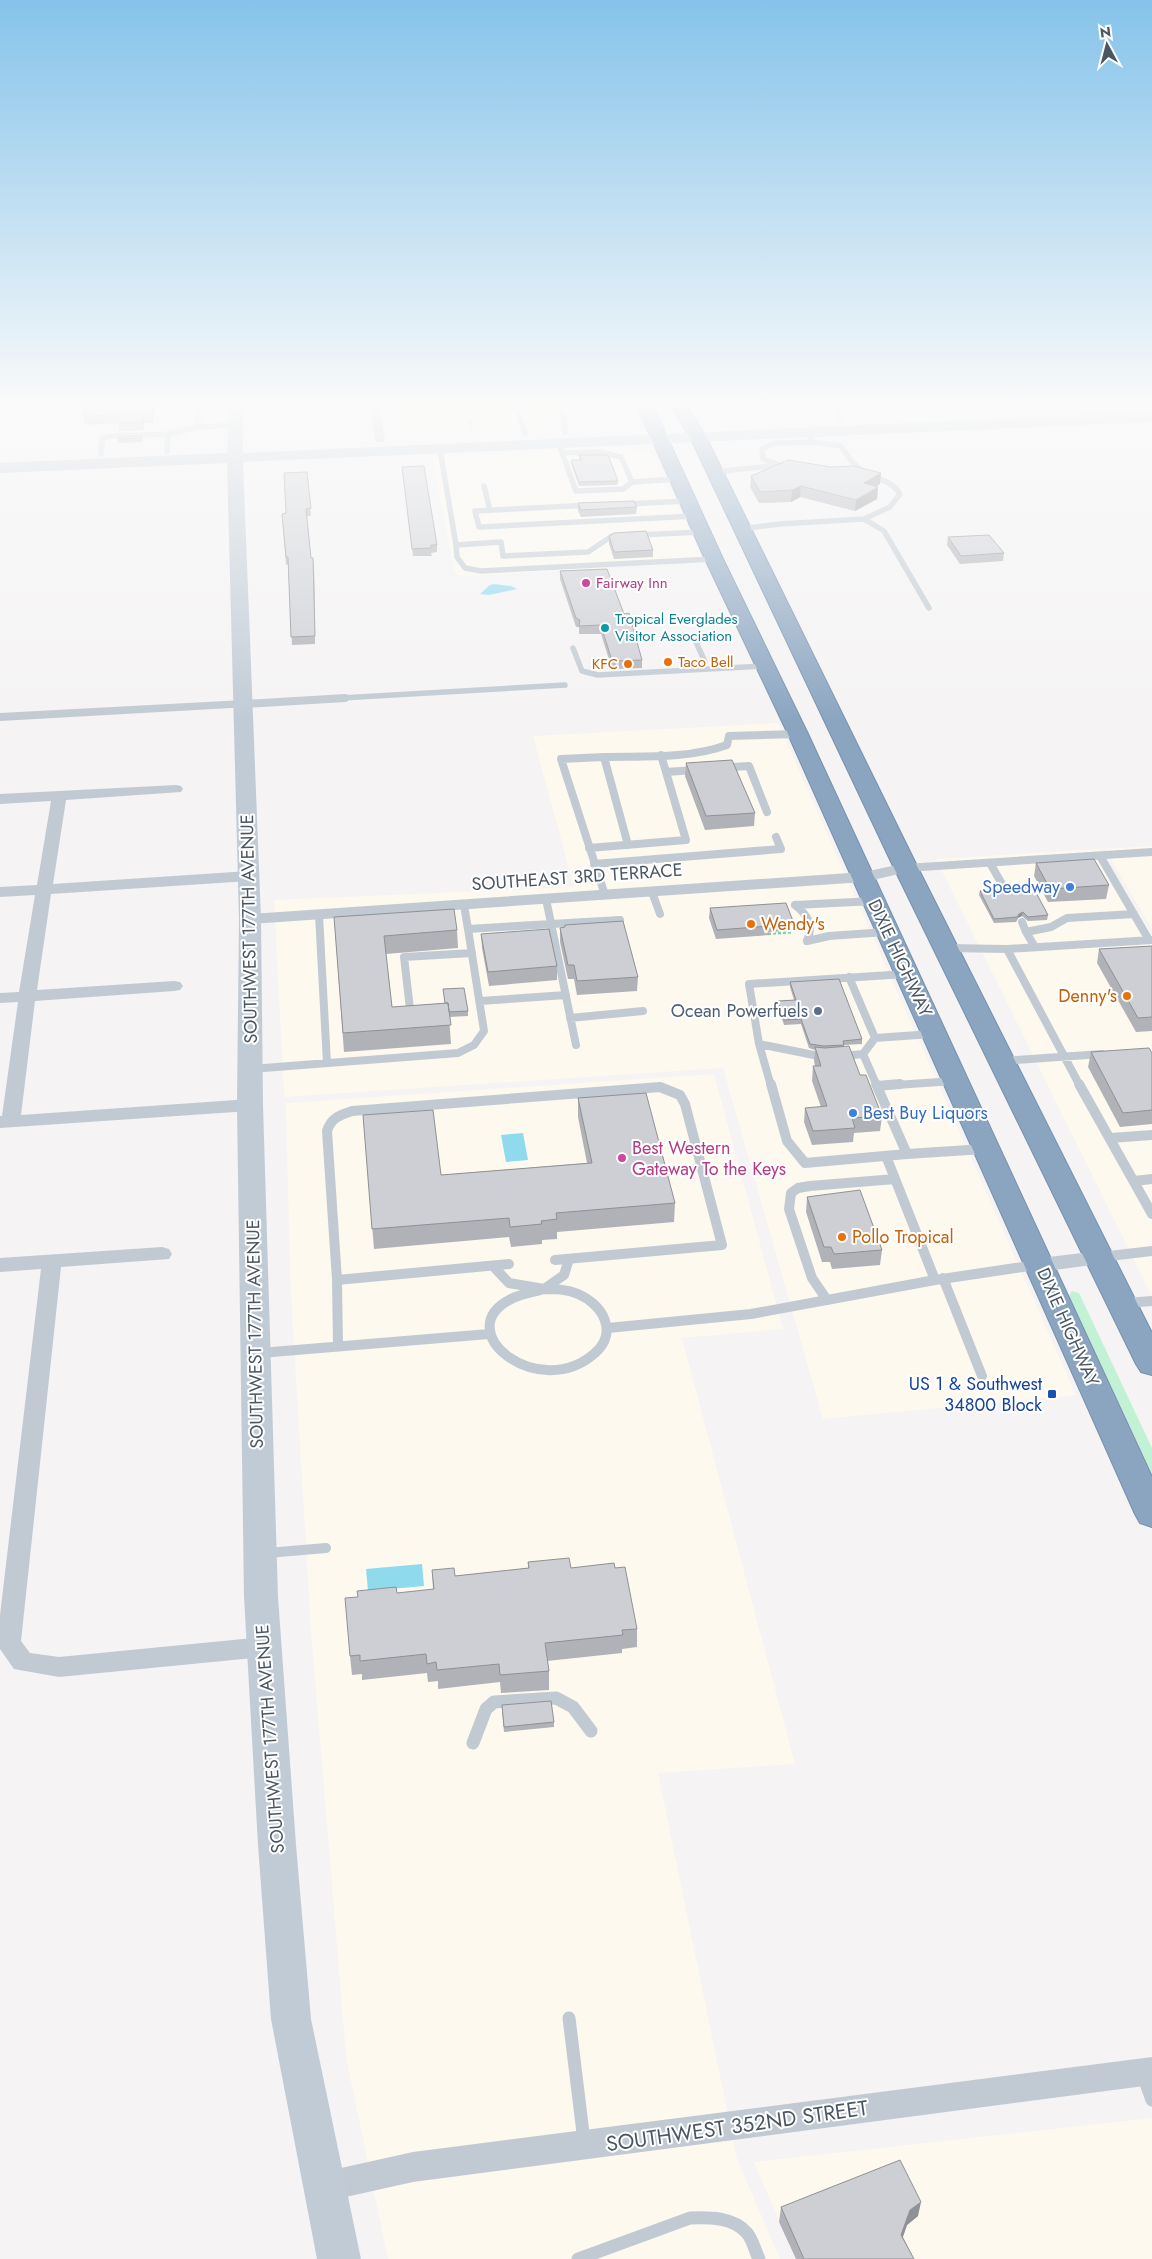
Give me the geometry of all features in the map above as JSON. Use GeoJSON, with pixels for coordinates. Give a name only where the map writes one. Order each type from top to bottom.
{"type":"FeatureCollection","features":[{"type":"Feature","properties":{"kind":"highway","name":"DIXIE HIGHWAY"},"geometry":{"type":"LineString","coordinates":[[692,509],[714,559],[767,666],[988,1149],[1152,1514]]}},
{"type":"Feature","properties":{"kind":"highway"},"geometry":{"type":"LineString","coordinates":[[732,509],[1001,1062],[1152,1364]]}},
{"type":"Feature","properties":{"kind":"main road","name":"SOUTHWEST 177TH AVENUE"},"geometry":{"type":"LineString","coordinates":[[237,509],[249,876],[250,1105],[259,1554],[264,1647],[277,1845],[292,2019],[323,2187],[339,2259]]}},
{"type":"Feature","properties":{"kind":"street"},"geometry":{"type":"LineString","coordinates":[[0,717],[244,704]]}},
{"type":"Feature","properties":{"kind":"street"},"geometry":{"type":"LineString","coordinates":[[0,799],[176,789]]}},
{"type":"Feature","properties":{"kind":"street"},"geometry":{"type":"LineString","coordinates":[[59,796],[5,1122],[250,1105]]}},
{"type":"Feature","properties":{"kind":"street","name":"SOUTHEAST 3RD TERRACE"},"geometry":{"type":"LineString","coordinates":[[250,919],[652,892],[869,889],[906,868]]}},
{"type":"Feature","properties":{"kind":"street"},"geometry":{"type":"LineString","coordinates":[[0,892],[249,876]]}},
{"type":"Feature","properties":{"kind":"street"},"geometry":{"type":"LineString","coordinates":[[0,998],[174,986]]}},
{"type":"Feature","properties":{"kind":"street"},"geometry":{"type":"LineString","coordinates":[[0,1265],[162,1254]]}},
{"type":"Feature","properties":{"kind":"street"},"geometry":{"type":"LineString","coordinates":[[1040,1264],[1099,1258]]}},
{"type":"Feature","properties":{"kind":"street"},"geometry":{"type":"LineString","coordinates":[[52,1261],[9,1643],[23,1662],[59,1667],[264,1647]]}},
{"type":"Feature","properties":{"kind":"street","name":"SOUTHWEST 352ND STREET"},"geometry":{"type":"LineString","coordinates":[[323,2187],[413,2167],[1147,2071]]}},
{"type":"Feature","properties":{"kind":"lane"},"geometry":{"type":"LineString","coordinates":[[450,509],[457,557],[465,568],[481,571],[714,559]]}},
{"type":"Feature","properties":{"kind":"lane"},"geometry":{"type":"LineString","coordinates":[[502,509],[475,511],[479,527],[695,516]]}},
{"type":"Feature","properties":{"kind":"lane"},"geometry":{"type":"LineString","coordinates":[[651,509],[695,516]]}},
{"type":"Feature","properties":{"kind":"lane"},"geometry":{"type":"LineString","coordinates":[[741,529],[864,519],[885,509]]}},
{"type":"Feature","properties":{"kind":"lane"},"geometry":{"type":"LineString","coordinates":[[456,545],[501,542],[503,556],[588,552],[612,536],[695,516]]}},
{"type":"Feature","properties":{"kind":"lane"},"geometry":{"type":"LineString","coordinates":[[864,519],[884,531],[929,608]]}},
{"type":"Feature","properties":{"kind":"lane"},"geometry":{"type":"LineString","coordinates":[[696,642],[705,662],[703,667],[697,670]]}},
{"type":"Feature","properties":{"kind":"lane"},"geometry":{"type":"LineString","coordinates":[[573,648],[579,668],[589,674],[767,666]]}},
{"type":"Feature","properties":{"kind":"lane"},"geometry":{"type":"LineString","coordinates":[[244,704],[565,685]]}},
{"type":"Feature","properties":{"kind":"lane"},"geometry":{"type":"LineString","coordinates":[[605,896],[561,759],[661,755],[718,750],[727,745],[729,736],[798,734]]}},
{"type":"Feature","properties":{"kind":"lane"},"geometry":{"type":"LineString","coordinates":[[589,848],[686,840],[661,755]]}},
{"type":"Feature","properties":{"kind":"lane"},"geometry":{"type":"LineString","coordinates":[[604,757],[628,845]]}},
{"type":"Feature","properties":{"kind":"lane"},"geometry":{"type":"LineString","coordinates":[[732,767],[749,766],[767,812]]}},
{"type":"Feature","properties":{"kind":"lane"},"geometry":{"type":"LineString","coordinates":[[666,772],[695,770]]}},
{"type":"Feature","properties":{"kind":"lane"},"geometry":{"type":"LineString","coordinates":[[594,864],[781,849],[776,837]]}},
{"type":"Feature","properties":{"kind":"lane"},"geometry":{"type":"LineString","coordinates":[[906,868],[1152,852]]}},
{"type":"Feature","properties":{"kind":"lane"},"geometry":{"type":"LineString","coordinates":[[946,948],[1007,949],[1151,940],[1100,856]]}},
{"type":"Feature","properties":{"kind":"lane"},"geometry":{"type":"LineString","coordinates":[[990,862],[1007,894]]}},
{"type":"Feature","properties":{"kind":"lane"},"geometry":{"type":"LineString","coordinates":[[869,889],[795,905],[809,919],[812,926],[807,941],[830,936],[888,932]]}},
{"type":"Feature","properties":{"kind":"lane"},"geometry":{"type":"LineString","coordinates":[[652,892],[660,914]]}},
{"type":"Feature","properties":{"kind":"lane"},"geometry":{"type":"LineString","coordinates":[[546,899],[576,1045]]}},
{"type":"Feature","properties":{"kind":"lane"},"geometry":{"type":"LineString","coordinates":[[250,1069],[458,1053],[474,1044],[484,1031],[464,905]]}},
{"type":"Feature","properties":{"kind":"lane"},"geometry":{"type":"LineString","coordinates":[[1026,932],[1051,927],[1067,918],[1134,914]]}},
{"type":"Feature","properties":{"kind":"lane"},"geometry":{"type":"LineString","coordinates":[[319,915],[328,1063]]}},
{"type":"Feature","properties":{"kind":"lane"},"geometry":{"type":"LineString","coordinates":[[468,929],[620,920]]}},
{"type":"Feature","properties":{"kind":"lane"},"geometry":{"type":"LineString","coordinates":[[1022,922],[1035,947]]}},
{"type":"Feature","properties":{"kind":"lane"},"geometry":{"type":"LineString","coordinates":[[1007,949],[1064,1057],[1152,1214]]}},
{"type":"Feature","properties":{"kind":"lane"},"geometry":{"type":"LineString","coordinates":[[410,1009],[404,957],[472,953]]}},
{"type":"Feature","properties":{"kind":"lane"},"geometry":{"type":"LineString","coordinates":[[907,974],[750,984],[759,1044],[787,1141],[805,1163],[988,1149]]}},
{"type":"Feature","properties":{"kind":"lane"},"geometry":{"type":"LineString","coordinates":[[849,977],[875,1038]]}},
{"type":"Feature","properties":{"kind":"lane"},"geometry":{"type":"LineString","coordinates":[[480,1001],[566,995]]}},
{"type":"Feature","properties":{"kind":"lane"},"geometry":{"type":"LineString","coordinates":[[570,1018],[643,1011]]}},
{"type":"Feature","properties":{"kind":"lane"},"geometry":{"type":"LineString","coordinates":[[759,1044],[823,1057],[863,1054],[875,1038],[935,1034]]}},
{"type":"Feature","properties":{"kind":"lane"},"geometry":{"type":"LineString","coordinates":[[1001,1062],[1113,1053]]}},
{"type":"Feature","properties":{"kind":"lane"},"geometry":{"type":"LineString","coordinates":[[863,1054],[907,1154]]}},
{"type":"Feature","properties":{"kind":"lane"},"geometry":{"type":"LineString","coordinates":[[877,1086],[956,1081]]}},
{"type":"Feature","properties":{"kind":"lane"},"geometry":{"type":"LineString","coordinates":[[338,1346],[337,1280],[327,1131],[329,1124],[337,1115],[362,1111],[660,1087],[680,1096],[685,1104],[722,1245],[556,1260]]}},
{"type":"Feature","properties":{"kind":"lane"},"geometry":{"type":"LineString","coordinates":[[1110,1138],[1152,1135]]}},
{"type":"Feature","properties":{"kind":"lane"},"geometry":{"type":"LineString","coordinates":[[886,1156],[982,1376]]}},
{"type":"Feature","properties":{"kind":"lane"},"geometry":{"type":"LineString","coordinates":[[827,1300],[812,1278],[789,1209],[791,1193],[798,1188],[810,1186],[895,1179]]}},
{"type":"Feature","properties":{"kind":"lane"},"geometry":{"type":"LineString","coordinates":[[1134,1181],[1152,1179]]}},
{"type":"Feature","properties":{"kind":"lane"},"geometry":{"type":"LineString","coordinates":[[1099,1258],[1152,1251]]}},
{"type":"Feature","properties":{"kind":"lane"},"geometry":{"type":"LineString","coordinates":[[493,1266],[509,1283],[544,1288],[563,1289],[580,1294],[595,1303],[604,1314],[608,1328],[605,1341],[596,1354],[582,1363],[563,1369],[543,1370],[523,1366],[507,1359],[495,1347],[490,1334],[491,1321],[498,1309],[509,1299],[526,1292],[544,1288],[564,1275],[569,1259]]}},
{"type":"Feature","properties":{"kind":"lane"},"geometry":{"type":"LineString","coordinates":[[337,1280],[509,1264]]}},
{"type":"Feature","properties":{"kind":"lane"},"geometry":{"type":"LineString","coordinates":[[608,1328],[751,1314],[939,1279],[1040,1264]]}},
{"type":"Feature","properties":{"kind":"lane"},"geometry":{"type":"LineString","coordinates":[[1122,1303],[1152,1301]]}},
{"type":"Feature","properties":{"kind":"lane"},"geometry":{"type":"LineString","coordinates":[[256,1353],[490,1334]]}},
{"type":"Feature","properties":{"kind":"lane"},"geometry":{"type":"LineString","coordinates":[[259,1554],[326,1548]]}},
{"type":"Feature","properties":{"kind":"lane"},"geometry":{"type":"LineString","coordinates":[[473,1743],[486,1709],[494,1702],[556,1698],[573,1707],[591,1731]]}},
{"type":"Feature","properties":{"kind":"lane"},"geometry":{"type":"LineString","coordinates":[[569,2018],[584,2146]]}},
{"type":"Feature","properties":{"kind":"lane"},"geometry":{"type":"LineString","coordinates":[[1147,2071],[1152,2100]]}},
{"type":"Feature","properties":{"kind":"lane"},"geometry":{"type":"LineString","coordinates":[[578,2259],[690,2218],[710,2217],[731,2222],[748,2234],[759,2259]]}},
{"type":"Feature","properties":{"kind":"path"},"geometry":{"type":"LineString","coordinates":[[768,934],[796,932],[795,927]]}},
{"type":"Feature","properties":{"kind":"shaded area"},"geometry":{"type":"Polygon","coordinates":[[[442,509],[679,509],[704,562],[468,576],[455,574],[442,509]]]}},
{"type":"Feature","properties":{"kind":"shaded area"},"geometry":{"type":"Polygon","coordinates":[[[778,723],[1076,1395],[823,1419],[723,1068],[284,1097],[274,900],[574,887],[533,736],[778,723]]]}},
{"type":"Feature","properties":{"kind":"shaded area"},"geometry":{"type":"Polygon","coordinates":[[[1152,846],[1152,929],[1105,849],[1152,846]]]}},
{"type":"Feature","properties":{"kind":"shaded area"},"geometry":{"type":"Polygon","coordinates":[[[1100,849],[1152,936],[1152,1296],[936,859],[1100,849]]]}},
{"type":"Feature","properties":{"kind":"shaded area"},"geometry":{"type":"Polygon","coordinates":[[[714,1074],[783,1329],[682,1338],[795,1764],[658,1773],[737,2159],[780,2259],[388,2259],[346,2057],[311,1631],[290,1278],[286,1103],[714,1074]]]}},
{"type":"Feature","properties":{"kind":"shaded area"},"geometry":{"type":"Polygon","coordinates":[[[1152,2118],[1152,2259],[796,2259],[754,2162],[1152,2118]]]}},
{"type":"Feature","properties":{"kind":"green space"},"geometry":{"type":"Polygon","coordinates":[[[1072,1291],[1079,1293],[1152,1448],[1152,1474],[1069,1296],[1072,1291]]]}},
{"type":"Feature","properties":{"kind":"water"},"geometry":{"type":"Polygon","coordinates":[[[490,585],[511,586],[517,589],[489,595],[480,594],[490,585]]]}},
{"type":"Feature","properties":{"kind":"water"},"geometry":{"type":"Polygon","coordinates":[[[523,1133],[528,1160],[506,1162],[501,1135],[523,1133]]]}},
{"type":"Feature","properties":{"kind":"water"},"geometry":{"type":"Polygon","coordinates":[[[422,1564],[424,1586],[368,1591],[366,1569],[422,1564]]]}},
{"type":"Feature","properties":{"kind":"building"},"geometry":{"type":"Polygon","coordinates":[[[286,509],[306,509],[311,558],[313,558],[315,636],[291,637],[288,557],[286,557],[282,514],[286,513],[286,509]]]}},
{"type":"Feature","properties":{"kind":"building"},"geometry":{"type":"Polygon","coordinates":[[[407,509],[431,509],[437,545],[431,545],[431,548],[412,549],[407,509]]]}},
{"type":"Feature","properties":{"kind":"building"},"geometry":{"type":"Polygon","coordinates":[[[646,531],[653,550],[614,552],[609,536],[614,533],[646,531]]]}},
{"type":"Feature","properties":{"kind":"building"},"geometry":{"type":"Polygon","coordinates":[[[989,535],[1004,553],[961,556],[948,537],[989,535]]]}},
{"type":"Feature","properties":{"kind":"building"},"geometry":{"type":"Polygon","coordinates":[[[607,569],[624,614],[629,613],[642,660],[612,661],[601,625],[579,626],[580,620],[576,618],[560,571],[607,569]]]}},
{"type":"Feature","properties":{"kind":"building"},"geometry":{"type":"Polygon","coordinates":[[[732,760],[755,813],[706,816],[686,763],[732,760]]]}},
{"type":"Feature","properties":{"kind":"building"},"geometry":{"type":"Polygon","coordinates":[[[1094,859],[1109,885],[1050,889],[1036,863],[1094,859]]]}},
{"type":"Feature","properties":{"kind":"building","name":"Speedway"},"geometry":{"type":"Polygon","coordinates":[[[1033,887],[1048,915],[1028,917],[1023,912],[1017,917],[994,919],[980,891],[1002,889],[1008,894],[1013,888],[1033,887]]]}},
{"type":"Feature","properties":{"kind":"building"},"geometry":{"type":"Polygon","coordinates":[[[786,903],[793,921],[768,923],[770,926],[717,930],[710,908],[786,903]]]}},
{"type":"Feature","properties":{"kind":"building"},"geometry":{"type":"Polygon","coordinates":[[[454,909],[457,930],[384,936],[392,1007],[448,1003],[451,1025],[343,1033],[334,917],[454,909]]]}},
{"type":"Feature","properties":{"kind":"building"},"geometry":{"type":"Polygon","coordinates":[[[623,921],[638,977],[577,981],[574,965],[568,965],[560,928],[565,927],[565,925],[623,921]]]}},
{"type":"Feature","properties":{"kind":"building"},"geometry":{"type":"Polygon","coordinates":[[[549,929],[557,966],[488,972],[481,934],[549,929]]]}},
{"type":"Feature","properties":{"kind":"building"},"geometry":{"type":"Polygon","coordinates":[[[1152,946],[1152,1017],[1138,1018],[1099,949],[1152,946]]]}},
{"type":"Feature","properties":{"kind":"building"},"geometry":{"type":"Polygon","coordinates":[[[839,979],[862,1039],[843,1041],[844,1045],[824,1046],[810,1044],[801,1019],[784,1020],[778,1001],[796,1000],[790,982],[839,979]]]}},
{"type":"Feature","properties":{"kind":"building"},"geometry":{"type":"Polygon","coordinates":[[[464,988],[468,1011],[449,1012],[448,1003],[445,1003],[443,989],[464,988]]]}},
{"type":"Feature","properties":{"kind":"building"},"geometry":{"type":"Polygon","coordinates":[[[849,1046],[860,1075],[866,1075],[882,1116],[852,1118],[855,1128],[813,1131],[805,1108],[827,1106],[813,1066],[821,1066],[815,1047],[849,1046]]]}},
{"type":"Feature","properties":{"kind":"building"},"geometry":{"type":"Polygon","coordinates":[[[1149,1048],[1152,1053],[1152,1110],[1123,1113],[1091,1052],[1149,1048]]]}},
{"type":"Feature","properties":{"kind":"building","name":"Best Western Gateway To the Keys"},"geometry":{"type":"Polygon","coordinates":[[[646,1093],[675,1203],[556,1213],[557,1219],[541,1221],[542,1224],[510,1227],[509,1218],[372,1229],[363,1115],[433,1110],[441,1175],[592,1163],[578,1098],[646,1093]]]}},
{"type":"Feature","properties":{"kind":"building","name":"Pollo Tropical"},"geometry":{"type":"Polygon","coordinates":[[[860,1190],[882,1250],[834,1254],[831,1247],[824,1247],[807,1197],[860,1190]]]}},
{"type":"Feature","properties":{"kind":"building"},"geometry":{"type":"Polygon","coordinates":[[[569,1558],[571,1568],[614,1563],[615,1568],[625,1567],[637,1629],[622,1630],[623,1635],[545,1643],[549,1671],[500,1675],[499,1664],[437,1670],[436,1662],[427,1664],[426,1654],[360,1661],[360,1655],[350,1656],[345,1598],[358,1597],[357,1591],[396,1587],[397,1593],[434,1589],[432,1570],[454,1568],[455,1576],[529,1568],[528,1562],[569,1558]]]}},
{"type":"Feature","properties":{"kind":"building"},"geometry":{"type":"Polygon","coordinates":[[[551,1701],[554,1722],[504,1727],[502,1705],[551,1701]]]}},
{"type":"Feature","properties":{"kind":"building"},"geometry":{"type":"Polygon","coordinates":[[[900,2160],[921,2202],[910,2210],[901,2235],[914,2259],[804,2259],[781,2207],[900,2160]]]}},
{"type":"Feature","properties":{"kind":"place","name":"Fairway Inn"},"geometry":{"type":"Point","coordinates":[586,583]}},
{"type":"Feature","properties":{"kind":"place","name":"Tropical Everglades Visitor Association"},"geometry":{"type":"Point","coordinates":[605,628]}},
{"type":"Feature","properties":{"kind":"place","name":"Taco Bell"},"geometry":{"type":"Point","coordinates":[668,662]}},
{"type":"Feature","properties":{"kind":"place","name":"KFC"},"geometry":{"type":"Point","coordinates":[628,664]}},
{"type":"Feature","properties":{"kind":"place","name":"Speedway"},"geometry":{"type":"Point","coordinates":[1070,887]}},
{"type":"Feature","properties":{"kind":"place","name":"Wendy's"},"geometry":{"type":"Point","coordinates":[751,924]}},
{"type":"Feature","properties":{"kind":"place","name":"Denny's"},"geometry":{"type":"Point","coordinates":[1127,996]}},
{"type":"Feature","properties":{"kind":"place","name":"Ocean Powerfuels"},"geometry":{"type":"Point","coordinates":[818,1011]}},
{"type":"Feature","properties":{"kind":"place","name":"Best Buy Liquors"},"geometry":{"type":"Point","coordinates":[853,1113]}},
{"type":"Feature","properties":{"kind":"place","name":"Best Western Gateway To the Keys"},"geometry":{"type":"Point","coordinates":[622,1158]}},
{"type":"Feature","properties":{"kind":"place","name":"Pollo Tropical"},"geometry":{"type":"Point","coordinates":[842,1237]}},
{"type":"Feature","properties":{"kind":"place","name":"US 1 & Southwest 34800 Block"},"geometry":{"type":"Point","coordinates":[1052,1394]}}]}
